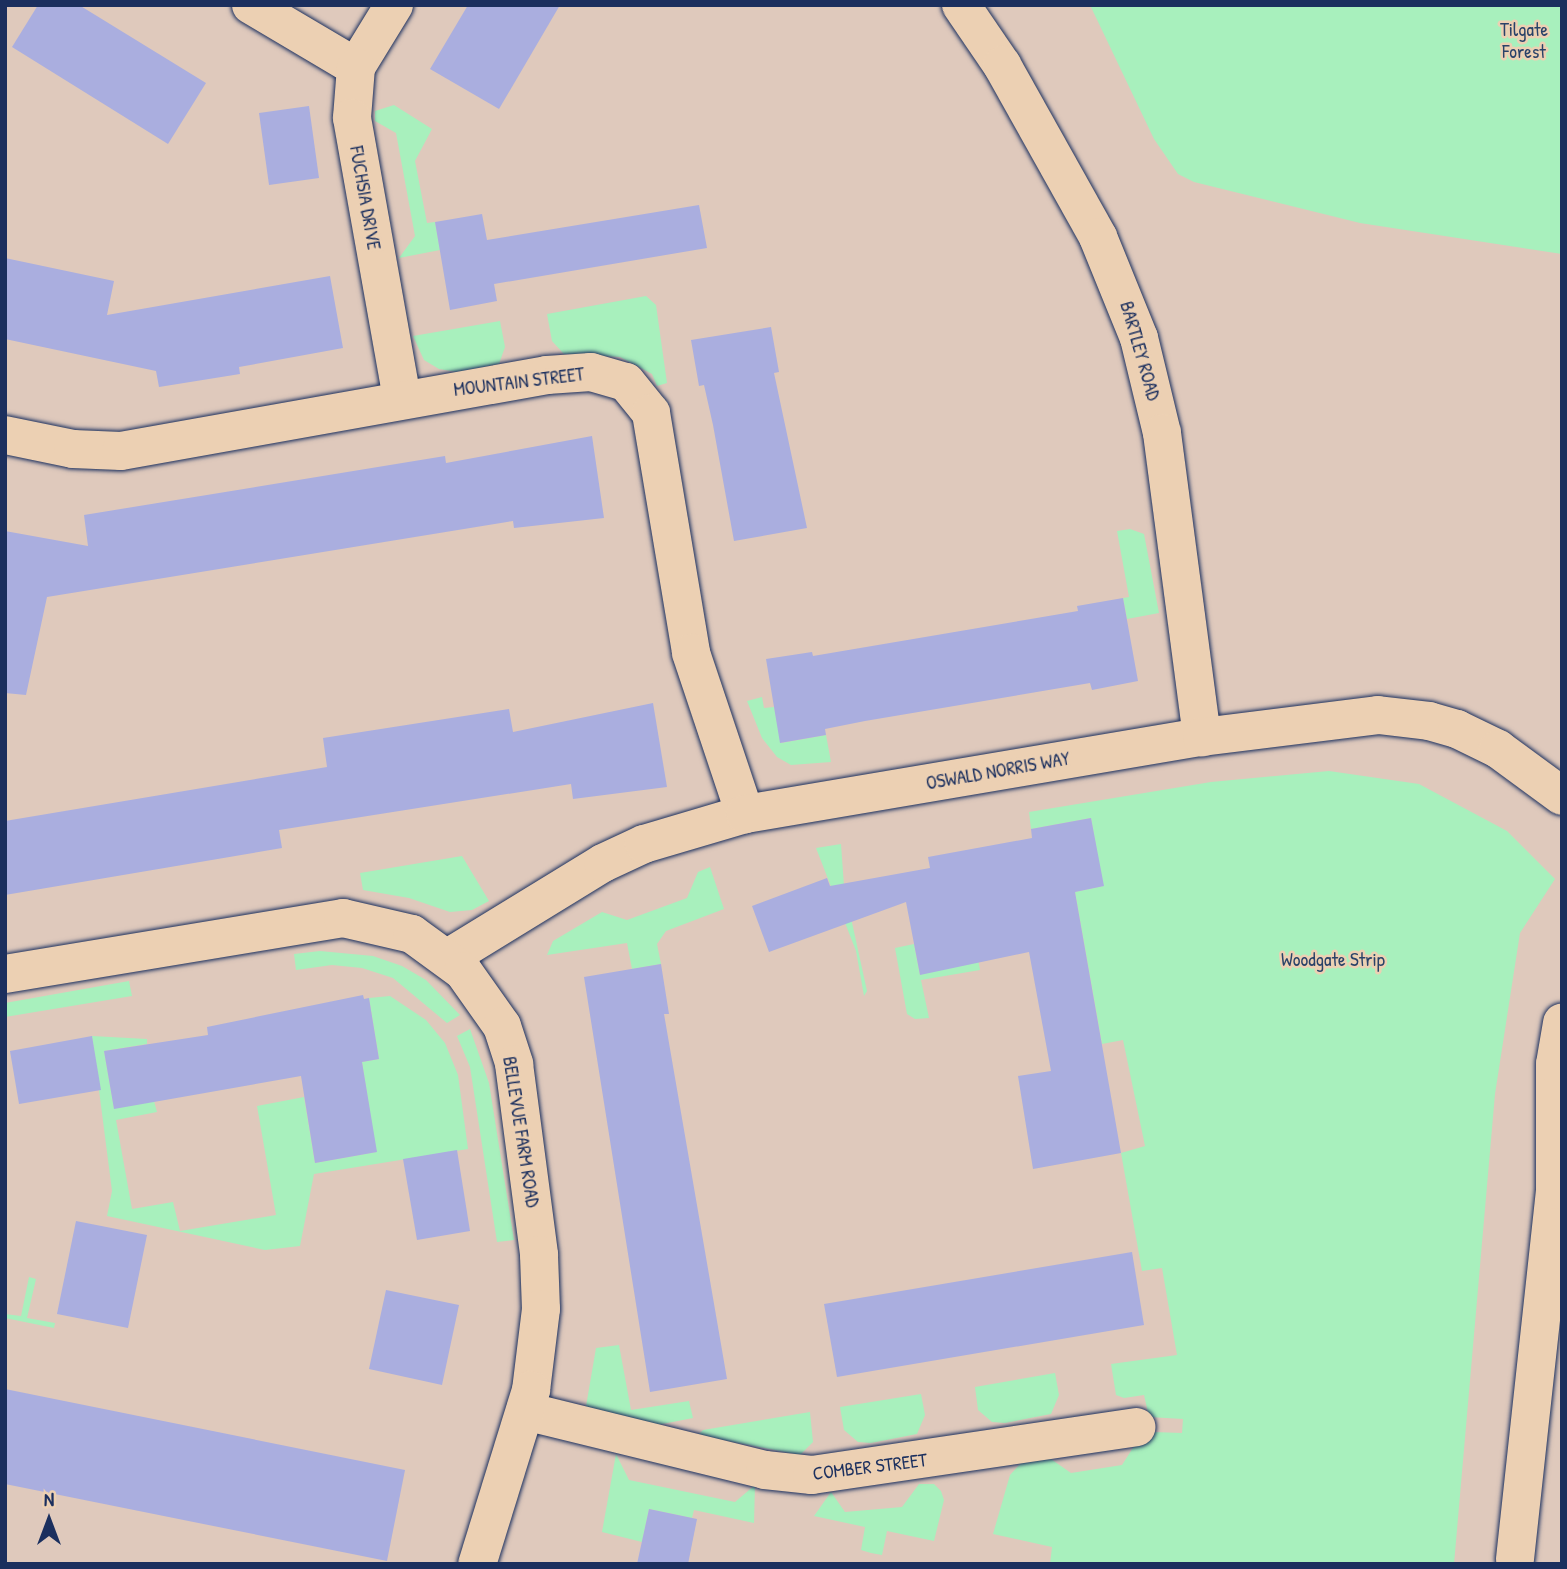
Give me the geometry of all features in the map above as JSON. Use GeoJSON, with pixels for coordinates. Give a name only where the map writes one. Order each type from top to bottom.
{"type":"FeatureCollection","features":[{"type":"Feature","properties":{"kind":"street"},"geometry":{"type":"LineString","coordinates":[[251,5],[356,67]]}},
{"type":"Feature","properties":{"kind":"street","name":"FUCHSIA DRIVE"},"geometry":{"type":"LineString","coordinates":[[394,5],[356,67],[351,86],[357,163],[402,400]]}},
{"type":"Feature","properties":{"kind":"street","name":"BARTLEY ROAD"},"geometry":{"type":"LineString","coordinates":[[961,5],[1002,65],[1098,237],[1139,338],[1162,433],[1202,737]]}},
{"type":"Feature","properties":{"kind":"street","name":"MOUNTAIN STREET"},"geometry":{"type":"LineString","coordinates":[[5,435],[72,449],[121,451],[572,372],[613,375],[638,391],[655,428],[691,653],[744,814]]}},
{"type":"Feature","properties":{"kind":"street","name":"OSWALD NORRIS WAY"},"geometry":{"type":"LineString","coordinates":[[448,958],[603,863],[644,844],[744,814],[1202,737],[1378,715],[1429,721],[1457,729],[1499,750],[1561,795]]}},
{"type":"Feature","properties":{"kind":"street","name":"BELLEVUE FARM ROAD"},"geometry":{"type":"LineString","coordinates":[[5,974],[343,918],[412,934],[448,958],[471,981],[502,1026],[516,1076],[541,1309],[525,1411],[477,1564]]}},
{"type":"Feature","properties":{"kind":"street"},"geometry":{"type":"LineString","coordinates":[[1515,1559],[1555,1190],[1555,1064],[1562,1023]]}},
{"type":"Feature","properties":{"kind":"street","name":"COMBER STREET"},"geometry":{"type":"LineString","coordinates":[[525,1411],[765,1470],[811,1475],[1136,1427]]}},
{"type":"Feature","properties":{"kind":"green space","name":"Tilgate Forest"},"geometry":{"type":"Polygon","coordinates":[[[1090,5],[1562,5],[1562,254],[1360,223],[1194,182],[1178,174],[1154,139],[1090,5]]]}},
{"type":"Feature","properties":{"kind":"green space"},"geometry":{"type":"Polygon","coordinates":[[[394,105],[432,129],[415,161],[427,223],[435,222],[440,250],[399,258],[415,236],[396,133],[375,121],[375,111],[394,105]]]}},
{"type":"Feature","properties":{"kind":"green space"},"geometry":{"type":"Polygon","coordinates":[[[646,296],[656,305],[667,383],[657,386],[652,374],[620,357],[564,354],[552,341],[547,314],[646,296]]]}},
{"type":"Feature","properties":{"kind":"green space"},"geometry":{"type":"Polygon","coordinates":[[[500,321],[505,347],[499,364],[457,372],[439,369],[424,360],[413,336],[500,321]]]}},
{"type":"Feature","properties":{"kind":"green space"},"geometry":{"type":"Polygon","coordinates":[[[1130,529],[1144,534],[1159,613],[1127,619],[1123,598],[1129,597],[1117,531],[1130,529]]]}},
{"type":"Feature","properties":{"kind":"green space"},"geometry":{"type":"Polygon","coordinates":[[[762,697],[764,708],[774,707],[781,743],[826,735],[831,762],[791,765],[777,757],[762,738],[747,701],[762,697]]]}},
{"type":"Feature","properties":{"kind":"green space","name":"Woodgate Strip"},"geometry":{"type":"Polygon","coordinates":[[[1329,771],[1419,784],[1507,831],[1555,879],[1520,933],[1495,1094],[1454,1564],[1050,1564],[1052,1547],[993,1534],[1010,1475],[1021,1463],[1048,1457],[1071,1473],[1122,1465],[1136,1443],[1152,1439],[1153,1432],[1182,1433],[1183,1419],[1149,1417],[1144,1395],[1124,1398],[1116,1395],[1111,1364],[1177,1355],[1162,1268],[1142,1271],[1121,1153],[1145,1146],[1123,1040],[1102,1044],[1075,892],[1103,886],[1091,818],[1031,829],[1029,812],[1211,782],[1329,771]]]}},
{"type":"Feature","properties":{"kind":"green space"},"geometry":{"type":"Polygon","coordinates":[[[841,844],[844,886],[867,991],[864,996],[856,951],[816,848],[841,844]]]}},
{"type":"Feature","properties":{"kind":"green space"},"geometry":{"type":"Polygon","coordinates":[[[462,856],[489,901],[472,910],[450,912],[409,898],[363,890],[360,873],[462,856]]]}},
{"type":"Feature","properties":{"kind":"green space"},"geometry":{"type":"Polygon","coordinates":[[[710,867],[724,909],[666,931],[657,944],[661,964],[632,969],[627,943],[547,955],[553,941],[602,912],[627,920],[687,898],[698,872],[710,867]]]}},
{"type":"Feature","properties":{"kind":"green space"},"geometry":{"type":"Polygon","coordinates":[[[973,934],[980,970],[921,980],[929,1018],[915,1019],[907,1014],[895,948],[914,944],[920,975],[973,934]]]}},
{"type":"Feature","properties":{"kind":"green space"},"geometry":{"type":"Polygon","coordinates":[[[320,951],[373,956],[402,966],[426,980],[460,1015],[447,1023],[393,978],[362,968],[332,965],[296,970],[294,954],[320,951]]]}},
{"type":"Feature","properties":{"kind":"green space"},"geometry":{"type":"Polygon","coordinates":[[[129,981],[132,996],[5,1017],[5,1003],[129,981]]]}},
{"type":"Feature","properties":{"kind":"green space"},"geometry":{"type":"Polygon","coordinates":[[[390,996],[426,1020],[445,1043],[458,1075],[468,1149],[314,1174],[300,1246],[265,1250],[107,1216],[112,1191],[92,1036],[147,1039],[147,1044],[104,1051],[114,1108],[154,1101],[157,1112],[116,1120],[132,1209],[173,1202],[180,1231],[276,1215],[257,1106],[304,1097],[315,1163],[376,1152],[362,1062],[379,1059],[369,998],[390,996]]]}},
{"type":"Feature","properties":{"kind":"green space"},"geometry":{"type":"Polygon","coordinates":[[[470,1029],[489,1083],[514,1240],[497,1242],[470,1067],[457,1036],[470,1029]]]}},
{"type":"Feature","properties":{"kind":"green space"},"geometry":{"type":"Polygon","coordinates":[[[29,1277],[36,1279],[27,1318],[55,1323],[54,1328],[5,1318],[5,1314],[21,1316],[29,1277]]]}},
{"type":"Feature","properties":{"kind":"green space"},"geometry":{"type":"Polygon","coordinates":[[[619,1345],[631,1410],[689,1401],[693,1418],[652,1426],[585,1412],[596,1348],[619,1345]]]}},
{"type":"Feature","properties":{"kind":"green space"},"geometry":{"type":"Polygon","coordinates":[[[1055,1373],[1059,1395],[1051,1414],[1005,1423],[992,1422],[978,1410],[975,1387],[1055,1373]]]}},
{"type":"Feature","properties":{"kind":"green space"},"geometry":{"type":"Polygon","coordinates":[[[921,1394],[925,1415],[917,1434],[871,1443],[858,1442],[844,1430],[840,1407],[921,1394]]]}},
{"type":"Feature","properties":{"kind":"green space"},"geometry":{"type":"Polygon","coordinates":[[[810,1412],[813,1442],[800,1455],[698,1435],[703,1430],[810,1412]]]}},
{"type":"Feature","properties":{"kind":"green space"},"geometry":{"type":"Polygon","coordinates":[[[616,1454],[629,1480],[735,1502],[755,1485],[754,1523],[694,1510],[692,1518],[649,1509],[642,1542],[602,1532],[616,1454]]]}},
{"type":"Feature","properties":{"kind":"green space"},"geometry":{"type":"Polygon","coordinates":[[[919,1484],[934,1484],[941,1491],[944,1500],[934,1541],[887,1531],[882,1555],[871,1553],[861,1550],[865,1527],[814,1516],[831,1492],[845,1512],[902,1507],[919,1484]]]}},
{"type":"Feature","properties":{"kind":"building"},"geometry":{"type":"Polygon","coordinates":[[[38,5],[79,5],[206,83],[168,144],[12,47],[38,5]]]}},
{"type":"Feature","properties":{"kind":"building"},"geometry":{"type":"Polygon","coordinates":[[[468,5],[560,5],[499,109],[430,69],[468,5]]]}},
{"type":"Feature","properties":{"kind":"building"},"geometry":{"type":"Polygon","coordinates":[[[309,106],[319,178],[269,185],[259,113],[309,106]]]}},
{"type":"Feature","properties":{"kind":"building"},"geometry":{"type":"Polygon","coordinates":[[[699,205],[707,248],[494,284],[497,301],[450,310],[435,222],[482,214],[487,240],[699,205]]]}},
{"type":"Feature","properties":{"kind":"building"},"geometry":{"type":"Polygon","coordinates":[[[5,258],[114,281],[107,315],[330,276],[343,348],[239,367],[240,374],[159,387],[156,371],[5,339],[5,258]]]}},
{"type":"Feature","properties":{"kind":"building"},"geometry":{"type":"Polygon","coordinates":[[[771,327],[779,372],[774,373],[807,528],[734,541],[713,425],[704,385],[699,386],[691,340],[771,327]]]}},
{"type":"Feature","properties":{"kind":"building"},"geometry":{"type":"Polygon","coordinates":[[[592,436],[604,518],[514,528],[513,521],[47,597],[26,695],[5,693],[5,531],[88,546],[84,515],[445,456],[446,463],[592,436]]]}},
{"type":"Feature","properties":{"kind":"building"},"geometry":{"type":"Polygon","coordinates":[[[1123,598],[1138,681],[1092,690],[1090,683],[865,721],[825,729],[826,735],[780,743],[766,659],[812,652],[813,656],[1078,611],[1077,606],[1123,598]]]}},
{"type":"Feature","properties":{"kind":"building"},"geometry":{"type":"Polygon","coordinates":[[[653,703],[667,787],[573,799],[571,784],[279,830],[282,848],[5,895],[5,821],[327,767],[323,738],[509,709],[513,732],[653,703]]]}},
{"type":"Feature","properties":{"kind":"building"},"geometry":{"type":"Polygon","coordinates":[[[1091,818],[1104,886],[1075,892],[1121,1153],[1033,1169],[1018,1076],[1051,1071],[1029,952],[920,975],[906,902],[769,952],[752,906],[827,878],[830,886],[930,868],[928,857],[1032,838],[1031,829],[1091,818]]]}},
{"type":"Feature","properties":{"kind":"building"},"geometry":{"type":"Polygon","coordinates":[[[661,964],[669,1014],[664,1014],[727,1379],[650,1392],[584,977],[661,964]]]}},
{"type":"Feature","properties":{"kind":"building"},"geometry":{"type":"Polygon","coordinates":[[[363,995],[364,999],[369,998],[379,1059],[362,1062],[377,1152],[315,1163],[301,1076],[114,1109],[104,1051],[208,1035],[207,1027],[363,995]]]}},
{"type":"Feature","properties":{"kind":"building"},"geometry":{"type":"Polygon","coordinates":[[[92,1036],[101,1090],[19,1104],[10,1051],[92,1036]]]}},
{"type":"Feature","properties":{"kind":"building"},"geometry":{"type":"Polygon","coordinates":[[[457,1150],[470,1231],[417,1240],[403,1159],[457,1150]]]}},
{"type":"Feature","properties":{"kind":"building"},"geometry":{"type":"Polygon","coordinates":[[[76,1221],[147,1235],[128,1328],[57,1314],[76,1221]]]}},
{"type":"Feature","properties":{"kind":"building"},"geometry":{"type":"Polygon","coordinates":[[[1132,1252],[1144,1325],[837,1377],[824,1304],[1132,1252]]]}},
{"type":"Feature","properties":{"kind":"building"},"geometry":{"type":"Polygon","coordinates":[[[386,1290],[459,1305],[442,1385],[369,1369],[386,1290]]]}},
{"type":"Feature","properties":{"kind":"building"},"geometry":{"type":"Polygon","coordinates":[[[5,1389],[405,1470],[387,1561],[5,1484],[5,1389]]]}},
{"type":"Feature","properties":{"kind":"building"},"geometry":{"type":"Polygon","coordinates":[[[649,1509],[697,1519],[688,1564],[637,1564],[649,1509]]]}}]}
